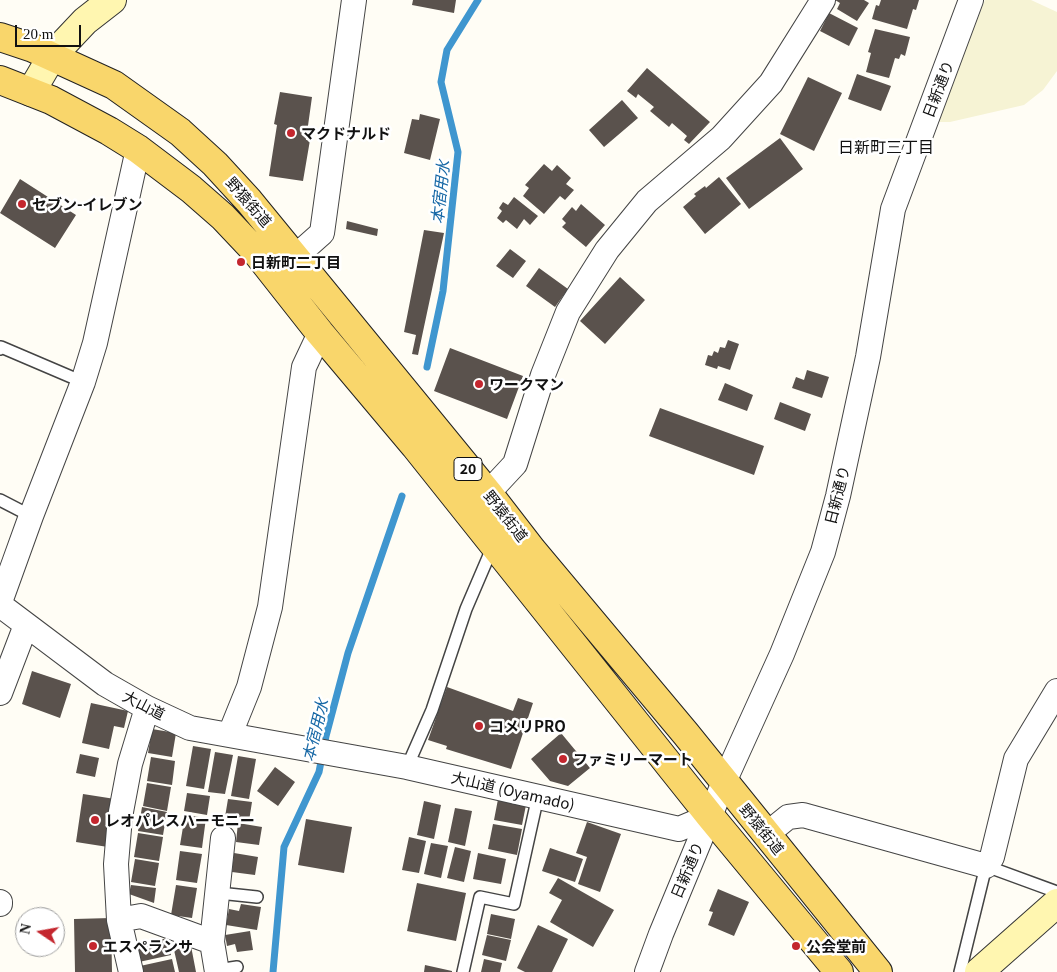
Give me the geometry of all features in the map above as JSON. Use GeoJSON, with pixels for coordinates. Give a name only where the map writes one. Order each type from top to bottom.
{"type":"FeatureCollection","features":[{"type":"Feature","properties":{"kind":"main road","name":"野猿街道"},"geometry":{"type":"LineString","coordinates":[[0,37],[33,48],[114,85],[180,132],[216,164],[295,257],[878,972]]}},
{"type":"Feature","properties":{"kind":"main road","name":"野猿街道"},"geometry":{"type":"LineString","coordinates":[[0,80],[72,110],[138,149],[185,184],[223,217],[258,253],[320,333],[494,544],[573,646],[710,816],[839,972]]}},
{"type":"Feature","properties":{"kind":"street"},"geometry":{"type":"LineString","coordinates":[[31,92],[52,56],[85,21],[112,0]]}},
{"type":"Feature","properties":{"kind":"street"},"geometry":{"type":"LineString","coordinates":[[295,257],[322,233],[354,0]]}},
{"type":"Feature","properties":{"kind":"street"},"geometry":{"type":"LineString","coordinates":[[488,494],[514,464],[543,375],[568,312],[607,250],[647,202],[721,138],[771,82],[823,0]]}},
{"type":"Feature","properties":{"kind":"street","name":"日新通り"},"geometry":{"type":"LineString","coordinates":[[646,972],[724,782],[770,681],[823,552],[838,496],[868,357],[893,209],[971,0]]}},
{"type":"Feature","properties":{"kind":"street"},"geometry":{"type":"LineString","coordinates":[[0,604],[31,516],[83,382],[95,343],[138,149]]}},
{"type":"Feature","properties":{"kind":"street"},"geometry":{"type":"LineString","coordinates":[[230,734],[249,687],[270,608],[304,367],[320,333]]}},
{"type":"Feature","properties":{"kind":"street","name":"大山道"},"geometry":{"type":"LineString","coordinates":[[0,604],[104,684],[147,708],[190,728],[323,752]]}},
{"type":"Feature","properties":{"kind":"street"},"geometry":{"type":"LineString","coordinates":[[0,694],[26,625]]}},
{"type":"Feature","properties":{"kind":"street"},"geometry":{"type":"LineString","coordinates":[[766,834],[788,817],[803,815],[986,866],[992,857],[1016,759],[1057,691]]}},
{"type":"Feature","properties":{"kind":"street"},"geometry":{"type":"LineString","coordinates":[[131,972],[119,920],[116,864],[120,817],[130,764],[147,708]]}},
{"type":"Feature","properties":{"kind":"street","name":"大山道 (Oyamado)"},"geometry":{"type":"LineString","coordinates":[[323,752],[407,767],[679,829],[710,816]]}},
{"type":"Feature","properties":{"kind":"street"},"geometry":{"type":"LineString","coordinates":[[223,838],[219,893],[212,942],[224,970]]}},
{"type":"Feature","properties":{"kind":"street"},"geometry":{"type":"LineString","coordinates":[[979,972],[1057,903]]}},
{"type":"Feature","properties":{"kind":"street"},"geometry":{"type":"LineString","coordinates":[[119,920],[141,916],[212,942]]}},
{"type":"Feature","properties":{"kind":"lane"},"geometry":{"type":"LineString","coordinates":[[0,349],[83,382]]}},
{"type":"Feature","properties":{"kind":"lane"},"geometry":{"type":"LineString","coordinates":[[0,500],[31,516]]}},
{"type":"Feature","properties":{"kind":"lane"},"geometry":{"type":"LineString","coordinates":[[407,767],[432,710],[466,609],[494,544]]}},
{"type":"Feature","properties":{"kind":"lane"},"geometry":{"type":"LineString","coordinates":[[463,972],[480,897],[514,904],[538,796]]}},
{"type":"Feature","properties":{"kind":"lane"},"geometry":{"type":"LineString","coordinates":[[960,972],[986,866],[1057,892]]}},
{"type":"Feature","properties":{"kind":"lane"},"geometry":{"type":"LineString","coordinates":[[219,893],[257,897]]}},
{"type":"Feature","properties":{"kind":"shaded area"},"geometry":{"type":"Polygon","coordinates":[[[985,0],[1031,0],[1057,12],[1057,71],[1043,90],[1024,105],[950,122],[936,122],[985,0]]]}},
{"type":"Feature","properties":{"kind":"building"},"geometry":{"type":"Polygon","coordinates":[[[413,0],[456,0],[454,13],[412,5],[413,0]]]}},
{"type":"Feature","properties":{"kind":"building"},"geometry":{"type":"Polygon","coordinates":[[[835,0],[864,0],[869,3],[857,21],[837,9],[840,3],[835,0]]]}},
{"type":"Feature","properties":{"kind":"building"},"geometry":{"type":"Polygon","coordinates":[[[881,0],[919,0],[916,10],[913,9],[907,29],[872,19],[876,5],[879,6],[881,0]]]}},
{"type":"Feature","properties":{"kind":"building"},"geometry":{"type":"Polygon","coordinates":[[[829,13],[858,28],[849,46],[820,31],[829,13]]]}},
{"type":"Feature","properties":{"kind":"building"},"geometry":{"type":"Polygon","coordinates":[[[875,29],[910,37],[905,56],[901,54],[899,59],[895,58],[889,78],[866,72],[871,53],[868,52],[875,29]]]}},
{"type":"Feature","properties":{"kind":"building"},"geometry":{"type":"Polygon","coordinates":[[[647,68],[710,122],[689,144],[684,140],[687,136],[672,123],[669,127],[650,111],[654,107],[638,94],[636,98],[627,91],[647,68]]]}},
{"type":"Feature","properties":{"kind":"building"},"geometry":{"type":"Polygon","coordinates":[[[857,74],[891,86],[881,111],[848,99],[857,74]]]}},
{"type":"Feature","properties":{"kind":"building"},"geometry":{"type":"Polygon","coordinates":[[[808,77],[842,93],[814,151],[780,134],[808,77]]]}},
{"type":"Feature","properties":{"kind":"building","name":"マクドナルド"},"geometry":{"type":"Polygon","coordinates":[[[280,92],[312,97],[306,140],[310,140],[303,181],[269,176],[277,125],[274,124],[280,92]]]}},
{"type":"Feature","properties":{"kind":"building"},"geometry":{"type":"Polygon","coordinates":[[[622,100],[638,118],[604,147],[589,130],[622,100]]]}},
{"type":"Feature","properties":{"kind":"building"},"geometry":{"type":"Polygon","coordinates":[[[420,114],[440,119],[430,160],[404,153],[412,119],[419,120],[420,114]]]}},
{"type":"Feature","properties":{"kind":"building"},"geometry":{"type":"Polygon","coordinates":[[[780,138],[803,169],[749,209],[726,178],[780,138]]]}},
{"type":"Feature","properties":{"kind":"building"},"geometry":{"type":"Polygon","coordinates":[[[544,164],[552,171],[557,165],[571,178],[566,184],[574,190],[565,200],[560,196],[544,214],[523,196],[529,188],[525,185],[544,164]]]}},
{"type":"Feature","properties":{"kind":"building"},"geometry":{"type":"Polygon","coordinates":[[[719,177],[741,204],[705,234],[683,207],[696,196],[694,194],[705,186],[706,188],[719,177]]]}},
{"type":"Feature","properties":{"kind":"building"},"geometry":{"type":"Polygon","coordinates":[[[20,179],[76,215],[55,248],[0,213],[20,179]]]}},
{"type":"Feature","properties":{"kind":"building"},"geometry":{"type":"Polygon","coordinates":[[[514,197],[538,216],[530,225],[524,219],[517,229],[506,220],[503,223],[497,218],[502,211],[499,208],[503,202],[508,205],[514,197]]]}},
{"type":"Feature","properties":{"kind":"building"},"geometry":{"type":"Polygon","coordinates":[[[581,204],[605,225],[586,247],[562,227],[566,223],[562,219],[572,207],[576,211],[581,204]]]}},
{"type":"Feature","properties":{"kind":"building"},"geometry":{"type":"Polygon","coordinates":[[[347,221],[378,229],[377,236],[346,229],[347,221]]]}},
{"type":"Feature","properties":{"kind":"building"},"geometry":{"type":"Polygon","coordinates":[[[424,230],[444,233],[418,355],[412,354],[416,335],[404,332],[424,230]]]}},
{"type":"Feature","properties":{"kind":"building"},"geometry":{"type":"Polygon","coordinates":[[[510,249],[526,261],[513,278],[496,266],[510,249]]]}},
{"type":"Feature","properties":{"kind":"building"},"geometry":{"type":"Polygon","coordinates":[[[539,268],[568,289],[555,307],[526,286],[539,268]]]}},
{"type":"Feature","properties":{"kind":"building"},"geometry":{"type":"Polygon","coordinates":[[[620,277],[645,300],[605,344],[580,321],[620,277]]]}},
{"type":"Feature","properties":{"kind":"building"},"geometry":{"type":"Polygon","coordinates":[[[728,340],[739,344],[730,370],[718,366],[717,369],[705,365],[708,355],[712,356],[714,351],[718,353],[720,347],[725,348],[728,340]]]}},
{"type":"Feature","properties":{"kind":"building","name":"ワークマン"},"geometry":{"type":"Polygon","coordinates":[[[450,348],[523,376],[507,419],[434,391],[450,348]]]}},
{"type":"Feature","properties":{"kind":"building"},"geometry":{"type":"Polygon","coordinates":[[[807,370],[829,377],[822,398],[792,388],[796,377],[804,380],[807,370]]]}},
{"type":"Feature","properties":{"kind":"building"},"geometry":{"type":"Polygon","coordinates":[[[725,383],[753,395],[747,411],[718,400],[725,383]]]}},
{"type":"Feature","properties":{"kind":"building"},"geometry":{"type":"Polygon","coordinates":[[[780,402],[811,414],[805,431],[774,419],[780,402]]]}},
{"type":"Feature","properties":{"kind":"building"},"geometry":{"type":"Polygon","coordinates":[[[660,408],[764,446],[754,475],[649,436],[660,408]]]}},
{"type":"Feature","properties":{"kind":"building"},"geometry":{"type":"Polygon","coordinates":[[[32,671],[71,684],[60,718],[22,704],[32,671]]]}},
{"type":"Feature","properties":{"kind":"building","name":"コメリPRO"},"geometry":{"type":"Polygon","coordinates":[[[447,687],[513,711],[518,698],[533,703],[511,769],[446,749],[447,746],[428,740],[447,687]]]}},
{"type":"Feature","properties":{"kind":"building"},"geometry":{"type":"Polygon","coordinates":[[[91,703],[128,711],[124,728],[114,726],[109,749],[82,743],[91,703]]]}},
{"type":"Feature","properties":{"kind":"building"},"geometry":{"type":"Polygon","coordinates":[[[152,729],[176,733],[172,757],[148,753],[152,729]]]}},
{"type":"Feature","properties":{"kind":"building"},"geometry":{"type":"Polygon","coordinates":[[[561,733],[590,768],[568,786],[550,781],[531,759],[561,733]]]}},
{"type":"Feature","properties":{"kind":"building"},"geometry":{"type":"Polygon","coordinates":[[[193,746],[211,749],[204,789],[186,786],[193,746]]]}},
{"type":"Feature","properties":{"kind":"building"},"geometry":{"type":"Polygon","coordinates":[[[215,752],[233,755],[225,794],[208,792],[215,752]]]}},
{"type":"Feature","properties":{"kind":"building"},"geometry":{"type":"Polygon","coordinates":[[[80,754],[99,758],[95,777],[76,773],[80,754]]]}},
{"type":"Feature","properties":{"kind":"building"},"geometry":{"type":"Polygon","coordinates":[[[238,756],[256,759],[249,799],[231,796],[238,756]]]}},
{"type":"Feature","properties":{"kind":"building"},"geometry":{"type":"Polygon","coordinates":[[[151,757],[175,761],[172,785],[147,781],[151,757]]]}},
{"type":"Feature","properties":{"kind":"building"},"geometry":{"type":"Polygon","coordinates":[[[275,767],[295,782],[278,806],[257,791],[275,767]]]}},
{"type":"Feature","properties":{"kind":"building"},"geometry":{"type":"Polygon","coordinates":[[[147,783],[171,787],[167,811],[143,806],[147,783]]]}},
{"type":"Feature","properties":{"kind":"building"},"geometry":{"type":"Polygon","coordinates":[[[187,793],[210,796],[207,815],[184,811],[187,793]]]}},
{"type":"Feature","properties":{"kind":"building","name":"レオパレスハーモニー"},"geometry":{"type":"Polygon","coordinates":[[[83,794],[115,799],[108,847],[76,842],[83,794]]]}},
{"type":"Feature","properties":{"kind":"building"},"geometry":{"type":"Polygon","coordinates":[[[499,794],[527,800],[522,825],[494,820],[499,794]]]}},
{"type":"Feature","properties":{"kind":"building"},"geometry":{"type":"Polygon","coordinates":[[[228,799],[252,802],[249,821],[225,817],[228,799]]]}},
{"type":"Feature","properties":{"kind":"building"},"geometry":{"type":"Polygon","coordinates":[[[424,801],[441,805],[434,839],[417,835],[424,801]]]}},
{"type":"Feature","properties":{"kind":"building"},"geometry":{"type":"Polygon","coordinates":[[[142,807],[167,812],[163,835],[138,831],[142,807]]]}},
{"type":"Feature","properties":{"kind":"building"},"geometry":{"type":"Polygon","coordinates":[[[455,808],[472,811],[465,846],[448,842],[455,808]]]}},
{"type":"Feature","properties":{"kind":"building"},"geometry":{"type":"Polygon","coordinates":[[[185,815],[206,818],[202,848],[180,845],[185,815]]]}},
{"type":"Feature","properties":{"kind":"building"},"geometry":{"type":"Polygon","coordinates":[[[306,819],[352,827],[344,873],[298,865],[306,819]]]}},
{"type":"Feature","properties":{"kind":"building"},"geometry":{"type":"Polygon","coordinates":[[[587,822],[621,834],[600,892],[578,884],[587,857],[576,853],[587,822]]]}},
{"type":"Feature","properties":{"kind":"building"},"geometry":{"type":"Polygon","coordinates":[[[238,823],[262,827],[259,845],[236,842],[238,823]]]}},
{"type":"Feature","properties":{"kind":"building"},"geometry":{"type":"Polygon","coordinates":[[[493,824],[522,829],[517,855],[488,849],[493,824]]]}},
{"type":"Feature","properties":{"kind":"building"},"geometry":{"type":"Polygon","coordinates":[[[138,833],[163,837],[159,861],[134,857],[138,833]]]}},
{"type":"Feature","properties":{"kind":"building"},"geometry":{"type":"Polygon","coordinates":[[[409,837],[426,841],[419,873],[402,870],[409,837]]]}},
{"type":"Feature","properties":{"kind":"building"},"geometry":{"type":"Polygon","coordinates":[[[431,843],[448,846],[441,878],[424,874],[431,843]]]}},
{"type":"Feature","properties":{"kind":"building"},"geometry":{"type":"Polygon","coordinates":[[[455,847],[471,851],[464,882],[447,878],[455,847]]]}},
{"type":"Feature","properties":{"kind":"building"},"geometry":{"type":"Polygon","coordinates":[[[550,848],[583,859],[575,882],[542,871],[550,848]]]}},
{"type":"Feature","properties":{"kind":"building"},"geometry":{"type":"Polygon","coordinates":[[[180,851],[202,854],[197,883],[176,880],[180,851]]]}},
{"type":"Feature","properties":{"kind":"building"},"geometry":{"type":"Polygon","coordinates":[[[234,853],[258,857],[255,875],[232,872],[234,853]]]}},
{"type":"Feature","properties":{"kind":"building"},"geometry":{"type":"Polygon","coordinates":[[[478,853],[506,859],[501,884],[473,879],[478,853]]]}},
{"type":"Feature","properties":{"kind":"building"},"geometry":{"type":"Polygon","coordinates":[[[135,859],[159,863],[155,886],[131,882],[135,859]]]}},
{"type":"Feature","properties":{"kind":"building"},"geometry":{"type":"Polygon","coordinates":[[[558,878],[614,910],[593,947],[550,922],[562,900],[549,893],[558,878]]]}},
{"type":"Feature","properties":{"kind":"building"},"geometry":{"type":"Polygon","coordinates":[[[417,883],[466,893],[456,941],[407,931],[417,883]]]}},
{"type":"Feature","properties":{"kind":"building"},"geometry":{"type":"Polygon","coordinates":[[[131,885],[156,888],[154,903],[129,894],[131,885]]]}},
{"type":"Feature","properties":{"kind":"building"},"geometry":{"type":"Polygon","coordinates":[[[176,885],[197,888],[192,918],[171,915],[176,885]]]}},
{"type":"Feature","properties":{"kind":"building"},"geometry":{"type":"Polygon","coordinates":[[[718,889],[749,902],[734,936],[708,925],[713,912],[709,911],[718,889]]]}},
{"type":"Feature","properties":{"kind":"building"},"geometry":{"type":"Polygon","coordinates":[[[241,904],[261,907],[257,930],[226,925],[229,909],[239,911],[241,904]]]}},
{"type":"Feature","properties":{"kind":"building"},"geometry":{"type":"Polygon","coordinates":[[[491,914],[515,919],[511,939],[487,934],[491,914]]]}},
{"type":"Feature","properties":{"kind":"building","name":"エスペランサ"},"geometry":{"type":"Polygon","coordinates":[[[111,918],[112,972],[75,972],[74,919],[111,918]]]}},
{"type":"Feature","properties":{"kind":"building"},"geometry":{"type":"Polygon","coordinates":[[[538,925],[568,939],[552,972],[525,972],[517,968],[538,925]]]}},
{"type":"Feature","properties":{"kind":"building"},"geometry":{"type":"Polygon","coordinates":[[[250,931],[253,950],[237,952],[235,944],[227,946],[225,935],[250,931]]]}},
{"type":"Feature","properties":{"kind":"building"},"geometry":{"type":"Polygon","coordinates":[[[487,935],[511,940],[506,961],[482,955],[487,935]]]}},
{"type":"Feature","properties":{"kind":"building"},"geometry":{"type":"Polygon","coordinates":[[[168,938],[171,955],[139,962],[135,945],[168,938]]]}},
{"type":"Feature","properties":{"kind":"building"},"geometry":{"type":"Polygon","coordinates":[[[191,946],[196,972],[179,972],[174,950],[191,946]]]}},
{"type":"Feature","properties":{"kind":"building"},"geometry":{"type":"Polygon","coordinates":[[[172,959],[175,972],[141,972],[140,966],[172,959]]]}},
{"type":"Feature","properties":{"kind":"building"},"geometry":{"type":"Polygon","coordinates":[[[484,959],[502,963],[500,972],[481,972],[484,959]]]}},
{"type":"Feature","properties":{"kind":"building"},"geometry":{"type":"Polygon","coordinates":[[[425,965],[452,971],[452,972],[424,972],[425,965]]]}},
{"type":"Feature","properties":{"kind":"waterway","name":"本宿用水"},"geometry":{"type":"LineString","coordinates":[[427,367],[443,291],[458,152],[441,82],[447,50],[478,0]]}},
{"type":"Feature","properties":{"kind":"waterway","name":"本宿用水"},"geometry":{"type":"LineString","coordinates":[[273,972],[284,847],[319,772],[326,736],[348,653],[402,496]]}},
{"type":"Feature","properties":{"kind":"place","name":"マクドナルド"},"geometry":{"type":"Point","coordinates":[291,133]}},
{"type":"Feature","properties":{"kind":"place","name":"セブン-イレブン"},"geometry":{"type":"Point","coordinates":[22,204]}},
{"type":"Feature","properties":{"kind":"place","name":"日新町二丁目"},"geometry":{"type":"Point","coordinates":[241,262]}},
{"type":"Feature","properties":{"kind":"place","name":"ワークマン"},"geometry":{"type":"Point","coordinates":[479,384]}},
{"type":"Feature","properties":{"kind":"place","name":"コメリPRO"},"geometry":{"type":"Point","coordinates":[479,726]}},
{"type":"Feature","properties":{"kind":"place","name":"ファミリーマート"},"geometry":{"type":"Point","coordinates":[563,759]}},
{"type":"Feature","properties":{"kind":"place","name":"レオパレスハーモニー"},"geometry":{"type":"Point","coordinates":[95,820]}},
{"type":"Feature","properties":{"kind":"place","name":"エスペランサ"},"geometry":{"type":"Point","coordinates":[93,946]}},
{"type":"Feature","properties":{"kind":"place","name":"公会堂前"},"geometry":{"type":"Point","coordinates":[796,946]}},
{"type":"Feature","properties":{"kind":"district","name":"日新町三丁目"},"geometry":{"type":"Point","coordinates":[886,147]}}]}
